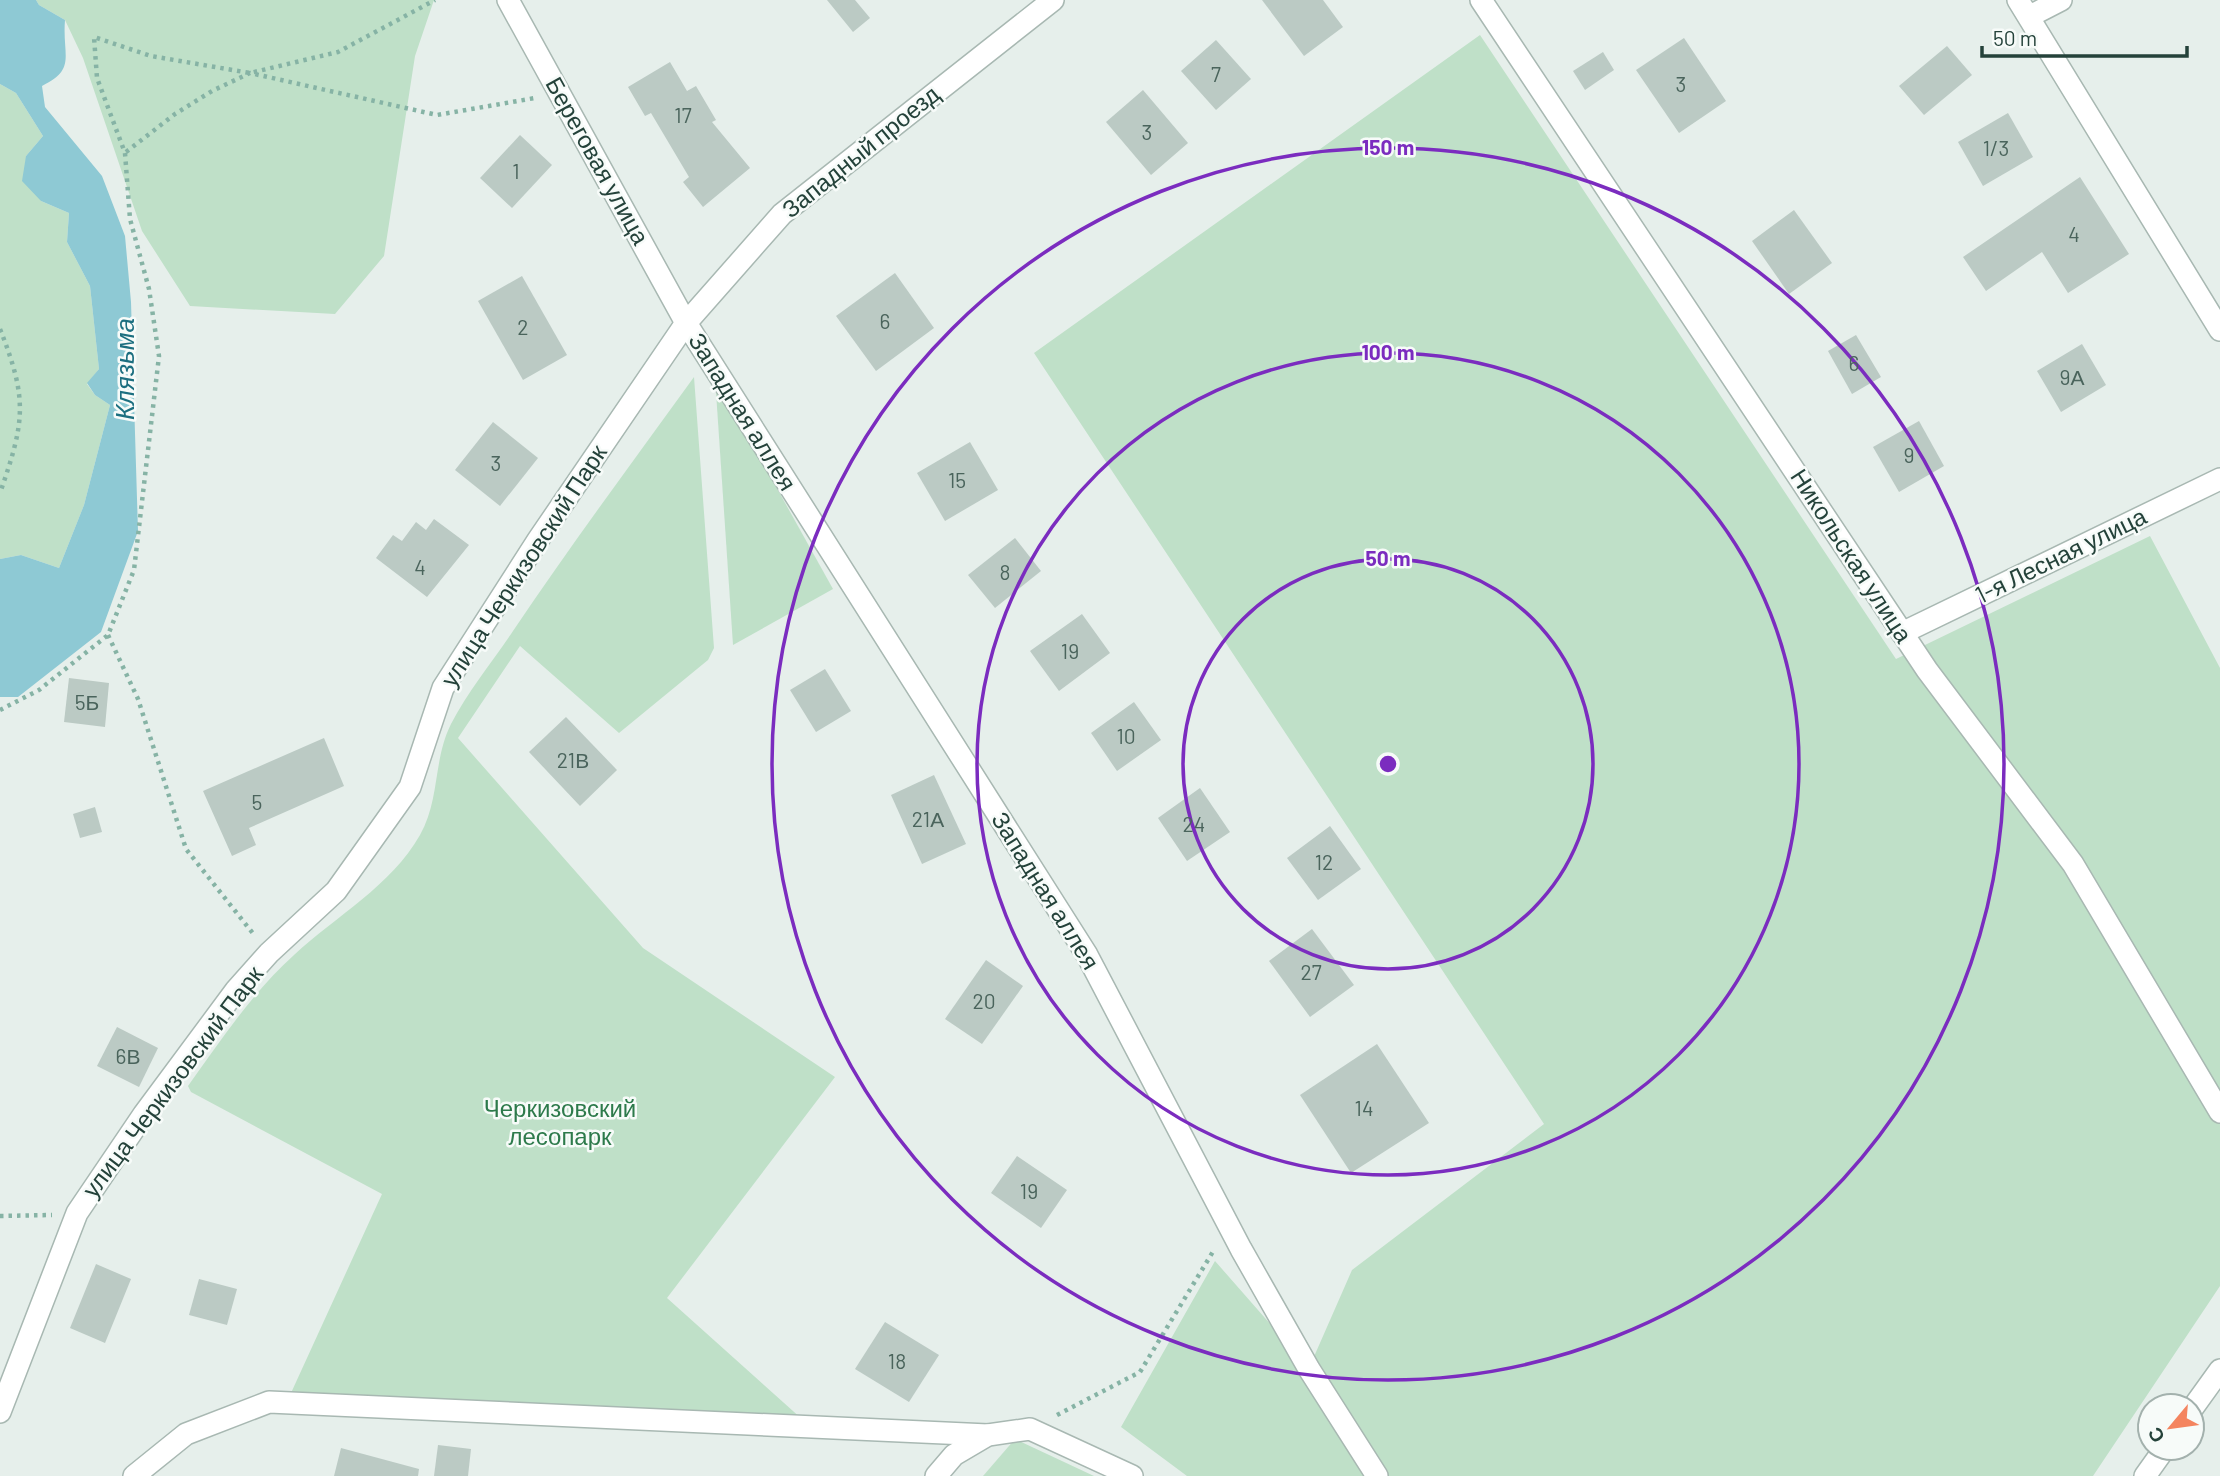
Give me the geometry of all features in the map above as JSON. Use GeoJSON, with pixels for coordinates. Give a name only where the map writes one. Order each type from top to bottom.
{"type":"FeatureCollection","features":[{"type":"Feature","properties":{"kind":"street","name":"Береговая улица"},"geometry":{"type":"LineString","coordinates":[[508,0],[685,323]]}},
{"type":"Feature","properties":{"kind":"street","name":"Западный проезд"},"geometry":{"type":"LineString","coordinates":[[685,323],[782,214],[1053,0]]}},
{"type":"Feature","properties":{"kind":"street","name":"Никольская улица"},"geometry":{"type":"LineString","coordinates":[[1481,0],[1902,633],[2073,863],[2220,1112]]}},
{"type":"Feature","properties":{"kind":"street"},"geometry":{"type":"LineString","coordinates":[[2061,0],[2024,8],[2220,330]]}},
{"type":"Feature","properties":{"kind":"street","name":"улица Черкизовский Парк"},"geometry":{"type":"LineString","coordinates":[[0,1412],[77,1213],[144,1114],[236,990],[269,953],[337,891],[410,787],[443,688],[538,540],[685,323]]}},
{"type":"Feature","properties":{"kind":"street","name":"Западная аллея"},"geometry":{"type":"LineString","coordinates":[[685,323],[1087,956],[1229,1225],[1309,1369],[1377,1476]]}},
{"type":"Feature","properties":{"kind":"street","name":"1-я Лесная улица"},"geometry":{"type":"LineString","coordinates":[[1902,633],[2220,479]]}},
{"type":"Feature","properties":{"kind":"street"},"geometry":{"type":"LineString","coordinates":[[2204,1392],[2220,1370]]}},
{"type":"Feature","properties":{"kind":"street"},"geometry":{"type":"LineString","coordinates":[[134,1476],[186,1434],[269,1402],[988,1435],[1030,1429],[1132,1476]]}},
{"type":"Feature","properties":{"kind":"street"},"geometry":{"type":"LineString","coordinates":[[936,1476],[954,1455],[988,1435]]}},
{"type":"Feature","properties":{"kind":"path"},"geometry":{"type":"LineString","coordinates":[[125,153],[175,114],[212,91],[250,73],[338,52],[435,0]]}},
{"type":"Feature","properties":{"kind":"path"},"geometry":{"type":"LineString","coordinates":[[0,710],[39,690],[108,635],[134,570],[159,356],[149,289],[130,219],[125,153],[97,78],[94,37],[151,56],[250,73],[437,115],[560,93]]}},
{"type":"Feature","properties":{"kind":"path"},"geometry":{"type":"LineString","coordinates":[[0,329],[18,374],[22,411],[13,456],[0,493]]}},
{"type":"Feature","properties":{"kind":"path"},"geometry":{"type":"LineString","coordinates":[[108,635],[138,699],[186,849],[269,953]]}},
{"type":"Feature","properties":{"kind":"path"},"geometry":{"type":"LineString","coordinates":[[0,1216],[30,1217],[77,1213]]}},
{"type":"Feature","properties":{"kind":"path"},"geometry":{"type":"LineString","coordinates":[[1030,1429],[1140,1372],[1229,1225]]}},
{"type":"Feature","properties":{"kind":"green space"},"geometry":{"type":"Polygon","coordinates":[[[36,0],[434,0],[415,56],[384,256],[335,314],[190,306],[142,231],[83,58],[65,20],[39,5],[36,0]]]}},
{"type":"Feature","properties":{"kind":"green space"},"geometry":{"type":"Polygon","coordinates":[[[1480,35],[1896,659],[2150,536],[2220,668],[2220,1286],[2149,1392],[2136,1392],[2136,1412],[2093,1476],[1187,1476],[1121,1427],[1215,1261],[1309,1368],[1352,1270],[1544,1124],[1034,353],[1480,35]]]}},
{"type":"Feature","properties":{"kind":"green space"},"geometry":{"type":"Polygon","coordinates":[[[0,84],[16,93],[43,136],[26,156],[41,201],[69,213],[67,242],[90,286],[99,369],[87,384],[95,395],[110,405],[84,505],[59,568],[21,555],[0,559],[0,84]]]}},
{"type":"Feature","properties":{"kind":"green space","name":"Черкизовский лесопарк"},"geometry":{"type":"Polygon","coordinates":[[[694,377],[714,648],[708,660],[619,733],[520,646],[458,738],[643,948],[835,1077],[667,1298],[822,1437],[291,1393],[382,1194],[191,1092],[188,1086],[264,985],[310,941],[362,900],[408,853],[420,835],[431,808],[441,752],[458,712],[557,567],[694,377]]]}},
{"type":"Feature","properties":{"kind":"green space"},"geometry":{"type":"Polygon","coordinates":[[[715,377],[833,589],[733,645],[715,377]]]}},
{"type":"Feature","properties":{"kind":"green space"},"geometry":{"type":"Polygon","coordinates":[[[1015,1439],[1094,1476],[983,1476],[1015,1439]]]}},
{"type":"Feature","properties":{"kind":"water","name":"Клязьма"},"geometry":{"type":"Polygon","coordinates":[[[0,0],[36,0],[39,5],[65,20],[66,60],[60,74],[42,86],[45,107],[102,176],[125,236],[131,302],[138,531],[101,632],[18,697],[0,697],[0,559],[21,555],[59,568],[84,505],[110,405],[95,395],[87,383],[99,369],[90,286],[67,242],[69,213],[41,201],[22,181],[26,156],[43,136],[16,93],[0,84],[0,0]]]}},
{"type":"Feature","properties":{"kind":"building"},"geometry":{"type":"Polygon","coordinates":[[[827,0],[855,0],[870,18],[853,32],[827,0]]]}},
{"type":"Feature","properties":{"kind":"building"},"geometry":{"type":"Polygon","coordinates":[[[1262,0],[1323,0],[1343,27],[1304,56],[1262,0]]]}},
{"type":"Feature","properties":{"kind":"building"},"geometry":{"type":"Polygon","coordinates":[[[1684,38],[1726,101],[1679,133],[1636,70],[1684,38]]]}},
{"type":"Feature","properties":{"kind":"building"},"geometry":{"type":"Polygon","coordinates":[[[1216,40],[1251,79],[1216,110],[1181,71],[1216,40]]]}},
{"type":"Feature","properties":{"kind":"building"},"geometry":{"type":"Polygon","coordinates":[[[1947,46],[1972,75],[1924,115],[1899,86],[1947,46]]]}},
{"type":"Feature","properties":{"kind":"building"},"geometry":{"type":"Polygon","coordinates":[[[1603,52],[1614,70],[1585,90],[1573,71],[1603,52]]]}},
{"type":"Feature","properties":{"kind":"building"},"geometry":{"type":"Polygon","coordinates":[[[670,62],[687,91],[696,86],[716,120],[712,122],[750,168],[703,207],[683,182],[689,177],[651,113],[645,116],[628,87],[670,62]]]}},
{"type":"Feature","properties":{"kind":"building"},"geometry":{"type":"Polygon","coordinates":[[[1143,90],[1188,143],[1151,175],[1106,122],[1143,90]]]}},
{"type":"Feature","properties":{"kind":"building"},"geometry":{"type":"Polygon","coordinates":[[[2008,113],[2033,157],[1983,186],[1958,142],[2008,113]]]}},
{"type":"Feature","properties":{"kind":"building"},"geometry":{"type":"Polygon","coordinates":[[[520,135],[552,165],[512,208],[480,178],[520,135]]]}},
{"type":"Feature","properties":{"kind":"building"},"geometry":{"type":"Polygon","coordinates":[[[2080,177],[2129,254],[2068,293],[2042,252],[1986,291],[1963,257],[2080,177]]]}},
{"type":"Feature","properties":{"kind":"building"},"geometry":{"type":"Polygon","coordinates":[[[1794,210],[1832,263],[1789,294],[1752,241],[1794,210]]]}},
{"type":"Feature","properties":{"kind":"building"},"geometry":{"type":"Polygon","coordinates":[[[895,273],[934,328],[876,371],[836,316],[895,273]]]}},
{"type":"Feature","properties":{"kind":"building"},"geometry":{"type":"Polygon","coordinates":[[[522,276],[567,355],[523,380],[478,301],[522,276]]]}},
{"type":"Feature","properties":{"kind":"building"},"geometry":{"type":"Polygon","coordinates":[[[1856,335],[1881,377],[1852,394],[1828,351],[1856,335]]]}},
{"type":"Feature","properties":{"kind":"building"},"geometry":{"type":"Polygon","coordinates":[[[2082,344],[2106,385],[2061,412],[2037,371],[2082,344]]]}},
{"type":"Feature","properties":{"kind":"building"},"geometry":{"type":"Polygon","coordinates":[[[1919,421],[1944,466],[1899,492],[1873,447],[1919,421]]]}},
{"type":"Feature","properties":{"kind":"building"},"geometry":{"type":"Polygon","coordinates":[[[493,422],[538,458],[500,506],[455,470],[493,422]]]}},
{"type":"Feature","properties":{"kind":"building"},"geometry":{"type":"Polygon","coordinates":[[[970,442],[998,490],[945,521],[917,473],[970,442]]]}},
{"type":"Feature","properties":{"kind":"building"},"geometry":{"type":"Polygon","coordinates":[[[434,519],[469,545],[427,597],[376,558],[393,535],[402,541],[416,522],[426,530],[434,519]]]}},
{"type":"Feature","properties":{"kind":"building"},"geometry":{"type":"Polygon","coordinates":[[[1015,538],[1041,571],[995,608],[968,575],[1015,538]]]}},
{"type":"Feature","properties":{"kind":"building"},"geometry":{"type":"Polygon","coordinates":[[[1082,614],[1110,653],[1059,691],[1030,651],[1082,614]]]}},
{"type":"Feature","properties":{"kind":"building"},"geometry":{"type":"Polygon","coordinates":[[[825,669],[851,711],[816,732],[790,690],[825,669]]]}},
{"type":"Feature","properties":{"kind":"building"},"geometry":{"type":"Polygon","coordinates":[[[69,678],[109,683],[105,727],[64,722],[69,678]]]}},
{"type":"Feature","properties":{"kind":"building"},"geometry":{"type":"Polygon","coordinates":[[[1134,702],[1161,740],[1117,771],[1091,733],[1134,702]]]}},
{"type":"Feature","properties":{"kind":"building"},"geometry":{"type":"Polygon","coordinates":[[[566,717],[617,770],[580,806],[529,752],[566,717]]]}},
{"type":"Feature","properties":{"kind":"building"},"geometry":{"type":"Polygon","coordinates":[[[324,738],[344,786],[249,828],[256,845],[232,856],[203,791],[324,738]]]}},
{"type":"Feature","properties":{"kind":"building"},"geometry":{"type":"Polygon","coordinates":[[[934,775],[966,844],[922,864],[891,795],[934,775]]]}},
{"type":"Feature","properties":{"kind":"building"},"geometry":{"type":"Polygon","coordinates":[[[1200,788],[1230,832],[1187,861],[1158,818],[1200,788]]]}},
{"type":"Feature","properties":{"kind":"building"},"geometry":{"type":"Polygon","coordinates":[[[95,807],[102,832],[80,838],[73,814],[95,807]]]}},
{"type":"Feature","properties":{"kind":"building"},"geometry":{"type":"Polygon","coordinates":[[[1330,826],[1361,869],[1318,900],[1287,858],[1330,826]]]}},
{"type":"Feature","properties":{"kind":"building"},"geometry":{"type":"Polygon","coordinates":[[[1312,929],[1354,985],[1310,1017],[1269,961],[1312,929]]]}},
{"type":"Feature","properties":{"kind":"building"},"geometry":{"type":"Polygon","coordinates":[[[986,960],[1023,986],[982,1044],[945,1019],[986,960]]]}},
{"type":"Feature","properties":{"kind":"building"},"geometry":{"type":"Polygon","coordinates":[[[117,1027],[158,1048],[139,1087],[97,1066],[117,1027]]]}},
{"type":"Feature","properties":{"kind":"building"},"geometry":{"type":"Polygon","coordinates":[[[1377,1044],[1429,1123],[1351,1173],[1300,1095],[1377,1044]]]}},
{"type":"Feature","properties":{"kind":"building"},"geometry":{"type":"Polygon","coordinates":[[[1017,1156],[1067,1190],[1041,1228],[991,1193],[1017,1156]]]}},
{"type":"Feature","properties":{"kind":"building"},"geometry":{"type":"Polygon","coordinates":[[[96,1264],[131,1279],[105,1343],[70,1328],[96,1264]]]}},
{"type":"Feature","properties":{"kind":"building"},"geometry":{"type":"Polygon","coordinates":[[[199,1279],[237,1289],[227,1325],[189,1315],[199,1279]]]}},
{"type":"Feature","properties":{"kind":"building"},"geometry":{"type":"Polygon","coordinates":[[[885,1322],[939,1355],[909,1402],[855,1369],[885,1322]]]}},
{"type":"Feature","properties":{"kind":"building"},"geometry":{"type":"Polygon","coordinates":[[[438,1445],[471,1449],[468,1476],[434,1476],[438,1445]]]}},
{"type":"Feature","properties":{"kind":"building"},"geometry":{"type":"Polygon","coordinates":[[[341,1448],[419,1469],[418,1476],[334,1476],[341,1448]]]}}]}
